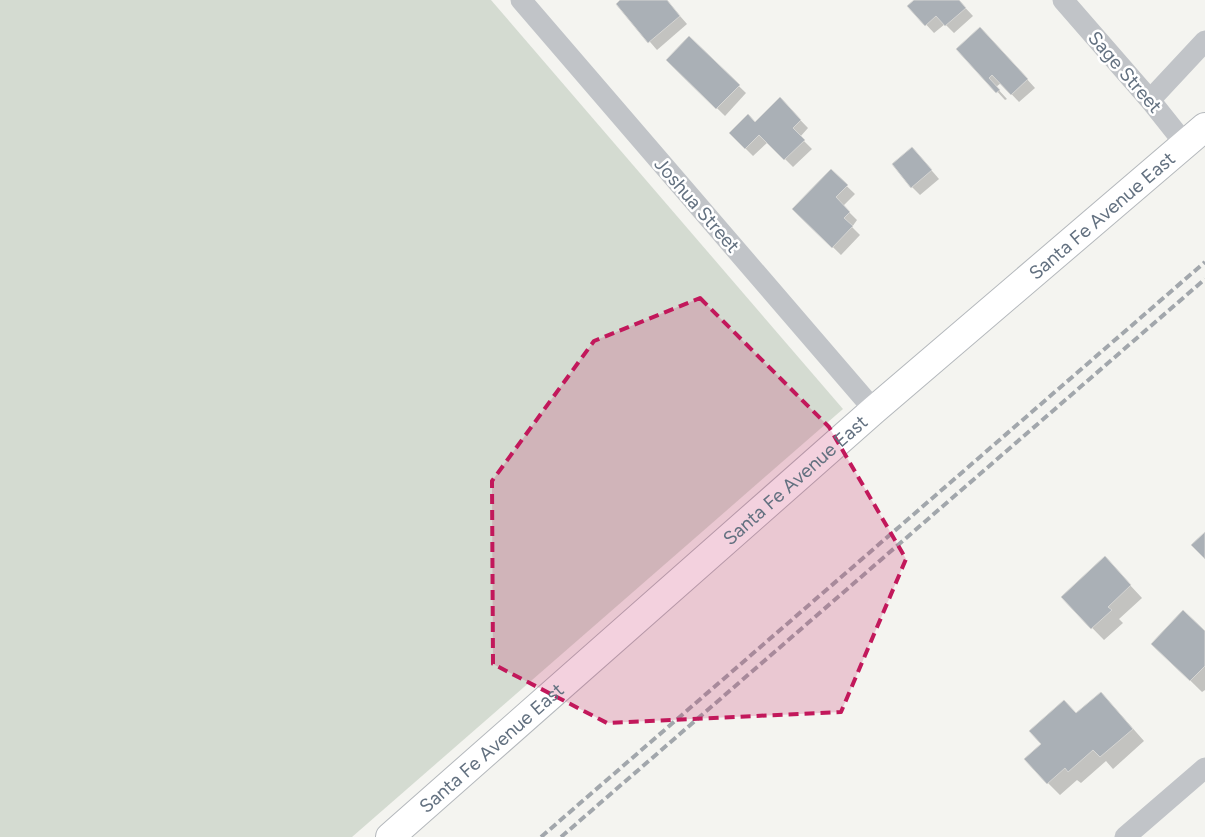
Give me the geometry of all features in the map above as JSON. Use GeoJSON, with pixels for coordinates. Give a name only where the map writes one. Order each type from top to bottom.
{"type":"FeatureCollection","features":[{"type":"Feature","properties":{"kind":"street","name":"Joshua Street"},"geometry":{"type":"LineString","coordinates":[[521,0],[874,410]]}},
{"type":"Feature","properties":{"kind":"street","name":"Sage Street"},"geometry":{"type":"LineString","coordinates":[[1063,0],[1150,100],[1195,136]]}},
{"type":"Feature","properties":{"kind":"street"},"geometry":{"type":"LineString","coordinates":[[1150,100],[1205,41]]}},
{"type":"Feature","properties":{"kind":"street","name":"Santa Fe Avenue East"},"geometry":{"type":"LineString","coordinates":[[390,837],[874,410],[1195,136]]}},
{"type":"Feature","properties":{"kind":"street"},"geometry":{"type":"LineString","coordinates":[[1125,837],[1205,768]]}},
{"type":"Feature","properties":{"kind":"highlighted area"},"geometry":{"type":"Polygon","coordinates":[[[700,298],[829,427],[906,559],[841,712],[607,723],[493,664],[492,481],[594,341],[700,298]]]}},
{"type":"Feature","properties":{"kind":"shaded area"},"geometry":{"type":"Polygon","coordinates":[[[0,0],[491,0],[843,409],[352,837],[0,837],[0,0]]]}},
{"type":"Feature","properties":{"kind":"building"},"geometry":{"type":"Polygon","coordinates":[[[620,0],[667,0],[680,16],[648,43],[616,4],[620,0]]]}},
{"type":"Feature","properties":{"kind":"building"},"geometry":{"type":"Polygon","coordinates":[[[914,0],[959,0],[966,8],[945,26],[936,16],[925,26],[907,6],[914,0]]]}},
{"type":"Feature","properties":{"kind":"building"},"geometry":{"type":"Polygon","coordinates":[[[980,27],[1028,79],[1011,95],[992,75],[989,78],[1000,90],[996,93],[956,49],[980,27]]]}},
{"type":"Feature","properties":{"kind":"building"},"geometry":{"type":"Polygon","coordinates":[[[689,36],[740,85],[716,109],[666,60],[689,36]]]}},
{"type":"Feature","properties":{"kind":"building"},"geometry":{"type":"Polygon","coordinates":[[[780,97],[801,120],[793,128],[805,140],[784,160],[759,135],[745,149],[729,133],[748,114],[755,122],[780,97]]]}},
{"type":"Feature","properties":{"kind":"building"},"geometry":{"type":"Polygon","coordinates":[[[912,147],[932,170],[911,188],[892,164],[912,147]]]}},
{"type":"Feature","properties":{"kind":"building"},"geometry":{"type":"Polygon","coordinates":[[[831,169],[848,185],[836,197],[850,212],[844,218],[853,226],[832,248],[792,209],[831,169]]]}},
{"type":"Feature","properties":{"kind":"building"},"geometry":{"type":"Polygon","coordinates":[[[1205,532],[1205,559],[1191,545],[1205,532]]]}},
{"type":"Feature","properties":{"kind":"building"},"geometry":{"type":"Polygon","coordinates":[[[1105,556],[1131,585],[1108,607],[1112,610],[1091,629],[1061,597],[1105,556]]]}},
{"type":"Feature","properties":{"kind":"building"},"geometry":{"type":"Polygon","coordinates":[[[1183,610],[1205,631],[1205,666],[1190,681],[1151,644],[1183,610]]]}},
{"type":"Feature","properties":{"kind":"building"},"geometry":{"type":"Polygon","coordinates":[[[1101,692],[1133,729],[1100,757],[1093,750],[1068,772],[1065,768],[1047,784],[1024,759],[1041,744],[1029,731],[1064,700],[1076,713],[1101,692]]]}},
{"type":"Feature","properties":{"kind":"railway"},"geometry":{"type":"LineString","coordinates":[[541,837],[1205,262]]}},
{"type":"Feature","properties":{"kind":"railway"},"geometry":{"type":"LineString","coordinates":[[561,837],[1205,279]]}}]}
